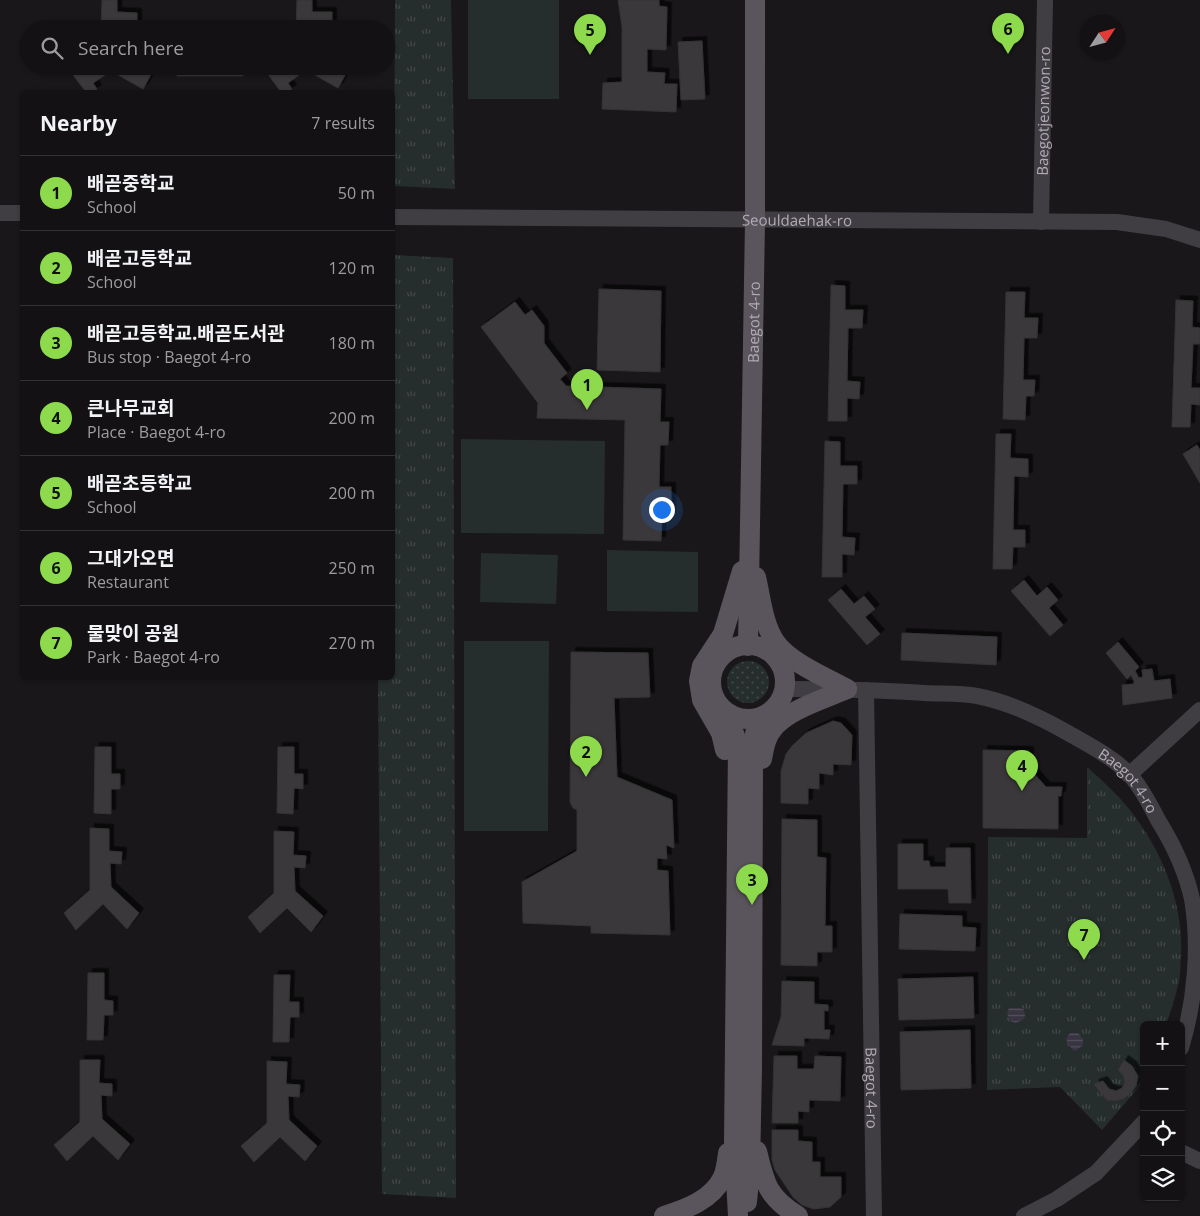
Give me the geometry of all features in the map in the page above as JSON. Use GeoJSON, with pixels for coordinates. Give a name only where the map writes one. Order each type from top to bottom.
{"type":"FeatureCollection","features":[{"type":"Feature","properties":{"kind":"main road","name":"Baegot 4-ro"},"geometry":{"type":"LineString","coordinates":[[748,646],[755,221],[755,0]]}},
{"type":"Feature","properties":{"kind":"main road"},"geometry":{"type":"LineString","coordinates":[[749,548],[768,627],[776,643],[784,653],[795,661],[856,690]]}},
{"type":"Feature","properties":{"kind":"main road"},"geometry":{"type":"LineString","coordinates":[[744,832],[721,733],[702,700],[700,681],[702,666],[723,634],[749,548]]}},
{"type":"Feature","properties":{"kind":"main road"},"geometry":{"type":"LineString","coordinates":[[744,832],[755,732],[758,723],[763,717],[774,710],[781,700],[785,689],[785,677],[782,666],[775,656],[765,649],[742,646],[731,650],[721,657],[714,668],[711,680],[713,693],[718,704],[727,713],[738,718],[751,720],[763,717]]}},
{"type":"Feature","properties":{"kind":"main road"},"geometry":{"type":"LineString","coordinates":[[744,832],[766,739],[772,728],[796,711],[856,690]]}},
{"type":"Feature","properties":{"kind":"main road"},"geometry":{"type":"LineString","coordinates":[[727,713],[738,745],[752,971],[738,1216]]}},
{"type":"Feature","properties":{"kind":"main road"},"geometry":{"type":"LineString","coordinates":[[664,1216],[702,1201],[718,1184],[723,1176],[742,1120]]}},
{"type":"Feature","properties":{"kind":"main road"},"geometry":{"type":"LineString","coordinates":[[742,1120],[750,1168],[744,1216]]}},
{"type":"Feature","properties":{"kind":"main road"},"geometry":{"type":"LineString","coordinates":[[742,1120],[767,1188],[777,1200],[798,1216]]}},
{"type":"Feature","properties":{"kind":"street","name":"Baegotjeonwon-ro"},"geometry":{"type":"LineString","coordinates":[[1042,222],[1045,0]]}},
{"type":"Feature","properties":{"kind":"street"},"geometry":{"type":"LineString","coordinates":[[0,213],[20,213]]}},
{"type":"Feature","properties":{"kind":"street","name":"Seouldaehak-ro"},"geometry":{"type":"LineString","coordinates":[[395,217],[1125,223],[1166,229],[1200,240]]}},
{"type":"Feature","properties":{"kind":"street","name":"Baegot 4-ro"},"geometry":{"type":"LineString","coordinates":[[785,689],[856,690],[977,696],[1016,708],[1055,725],[1094,748],[1129,774],[1146,798],[1166,835],[1185,876],[1192,900],[1197,954],[1194,990],[1185,1036]]}},
{"type":"Feature","properties":{"kind":"street","name":"Baegot 4-ro"},"geometry":{"type":"LineString","coordinates":[[856,690],[874,1216]]}},
{"type":"Feature","properties":{"kind":"street"},"geometry":{"type":"LineString","coordinates":[[1129,774],[1200,710]]}},
{"type":"Feature","properties":{"kind":"street"},"geometry":{"type":"LineString","coordinates":[[1024,1216],[1057,1199],[1096,1173],[1140,1130]]}},
{"type":"Feature","properties":{"kind":"street"},"geometry":{"type":"LineString","coordinates":[[1185,1154],[1200,1161]]}},
{"type":"Feature","properties":{"kind":"green space"},"geometry":{"type":"Polygon","coordinates":[[[395,0],[451,0],[455,189],[395,186],[395,0]]]}},
{"type":"Feature","properties":{"kind":"green space"},"geometry":{"type":"Polygon","coordinates":[[[468,0],[559,0],[559,99],[468,99],[468,0]]]}},
{"type":"Feature","properties":{"kind":"green space"},"geometry":{"type":"Polygon","coordinates":[[[395,255],[453,258],[456,1198],[382,1194],[378,680],[395,680],[395,255]]]}},
{"type":"Feature","properties":{"kind":"green space"},"geometry":{"type":"Polygon","coordinates":[[[461,439],[605,441],[604,534],[461,533],[461,439]]]}},
{"type":"Feature","properties":{"kind":"green space"},"geometry":{"type":"Polygon","coordinates":[[[607,550],[698,552],[698,612],[607,611],[607,550]]]}},
{"type":"Feature","properties":{"kind":"green space"},"geometry":{"type":"Polygon","coordinates":[[[481,553],[558,555],[556,604],[480,602],[481,553]]]}},
{"type":"Feature","properties":{"kind":"green space"},"geometry":{"type":"Polygon","coordinates":[[[464,641],[549,641],[548,831],[464,831],[464,641]]]}},
{"type":"Feature","properties":{"kind":"green space"},"geometry":{"type":"Polygon","coordinates":[[[744,661],[752,661],[763,667],[769,682],[763,697],[752,703],[744,703],[733,697],[727,686],[727,678],[733,667],[744,661]]]}},
{"type":"Feature","properties":{"kind":"green space"},"geometry":{"type":"Polygon","coordinates":[[[1087,767],[1125,804],[1152,843],[1169,880],[1175,899],[1181,938],[1180,978],[1167,1021],[1140,1021],[1140,1084],[1102,1130],[1060,1087],[987,1090],[988,837],[1087,838],[1087,767]]]}},
{"type":"Feature","properties":{"kind":"shaded area"},"geometry":{"type":"Polygon","coordinates":[[[1009,1008],[1024,1010],[1025,1016],[1023,1020],[1015,1023],[1010,1021],[1007,1013],[1009,1008]]]}},
{"type":"Feature","properties":{"kind":"shaded area"},"geometry":{"type":"Polygon","coordinates":[[[1070,1033],[1078,1033],[1083,1039],[1083,1045],[1074,1051],[1066,1038],[1070,1033]]]}},
{"type":"Feature","properties":{"kind":"building"},"geometry":{"type":"Polygon","coordinates":[[[102,0],[117,0],[117,12],[137,13],[137,20],[101,20],[102,0]]]}},
{"type":"Feature","properties":{"kind":"building"},"geometry":{"type":"Polygon","coordinates":[[[297,0],[312,0],[312,12],[332,12],[332,20],[296,20],[297,0]]]}},
{"type":"Feature","properties":{"kind":"building"},"geometry":{"type":"Polygon","coordinates":[[[618,0],[659,0],[659,6],[667,7],[666,50],[647,49],[647,72],[665,73],[664,84],[677,84],[676,112],[602,109],[603,83],[622,82],[622,27],[618,0]]]}},
{"type":"Feature","properties":{"kind":"building"},"geometry":{"type":"Polygon","coordinates":[[[702,41],[705,99],[681,100],[678,42],[702,41]]]}},
{"type":"Feature","properties":{"kind":"building"},"geometry":{"type":"Polygon","coordinates":[[[73,75],[105,75],[93,83],[97,89],[96,90],[84,90],[73,75]]]}},
{"type":"Feature","properties":{"kind":"building"},"geometry":{"type":"Polygon","coordinates":[[[118,75],[151,75],[143,89],[118,75]]]}},
{"type":"Feature","properties":{"kind":"building"},"geometry":{"type":"Polygon","coordinates":[[[177,75],[243,75],[243,76],[177,75]]]}},
{"type":"Feature","properties":{"kind":"building"},"geometry":{"type":"Polygon","coordinates":[[[269,75],[299,75],[288,83],[292,89],[280,90],[269,75]]]}},
{"type":"Feature","properties":{"kind":"building"},"geometry":{"type":"Polygon","coordinates":[[[315,75],[345,75],[338,88],[315,75]]]}},
{"type":"Feature","properties":{"kind":"building"},"geometry":{"type":"Polygon","coordinates":[[[831,285],[845,286],[845,310],[863,310],[862,328],[848,328],[847,381],[860,382],[859,399],[847,398],[847,421],[828,421],[831,285]]]}},
{"type":"Feature","properties":{"kind":"building"},"geometry":{"type":"Polygon","coordinates":[[[599,289],[661,291],[660,372],[597,370],[599,289]]]}},
{"type":"Feature","properties":{"kind":"building"},"geometry":{"type":"Polygon","coordinates":[[[1006,292],[1025,292],[1024,318],[1038,318],[1037,338],[1024,338],[1023,380],[1035,380],[1034,396],[1026,396],[1025,420],[1003,419],[1006,292]]]}},
{"type":"Feature","properties":{"kind":"building"},"geometry":{"type":"Polygon","coordinates":[[[1176,300],[1193,301],[1192,327],[1200,328],[1200,344],[1193,344],[1191,388],[1200,388],[1200,405],[1191,404],[1190,427],[1172,427],[1176,300]]]}},
{"type":"Feature","properties":{"kind":"building"},"geometry":{"type":"Polygon","coordinates":[[[515,302],[525,315],[532,310],[544,326],[544,343],[567,373],[560,379],[566,386],[661,389],[660,422],[669,422],[668,445],[660,445],[659,487],[671,487],[671,516],[662,516],[661,541],[623,540],[625,420],[537,418],[538,403],[481,327],[515,302]]]}},
{"type":"Feature","properties":{"kind":"building"},"geometry":{"type":"Polygon","coordinates":[[[996,434],[1011,434],[1010,458],[1028,459],[1028,477],[1014,476],[1013,530],[1025,530],[1025,547],[1013,547],[1012,569],[993,569],[996,434]]]}},
{"type":"Feature","properties":{"kind":"building"},"geometry":{"type":"Polygon","coordinates":[[[825,441],[840,442],[840,466],[857,466],[857,484],[843,484],[842,537],[855,538],[854,555],[842,554],[842,577],[822,577],[825,441]]]}},
{"type":"Feature","properties":{"kind":"building"},"geometry":{"type":"Polygon","coordinates":[[[1197,445],[1200,450],[1200,483],[1183,454],[1197,445]]]}},
{"type":"Feature","properties":{"kind":"building"},"geometry":{"type":"Polygon","coordinates":[[[1024,580],[1037,596],[1047,587],[1058,600],[1049,608],[1063,625],[1050,636],[1011,591],[1024,580]]]}},
{"type":"Feature","properties":{"kind":"building"},"geometry":{"type":"Polygon","coordinates":[[[841,589],[854,604],[864,596],[875,609],[865,617],[880,634],[867,645],[828,600],[841,589]]]}},
{"type":"Feature","properties":{"kind":"building"},"geometry":{"type":"Polygon","coordinates":[[[902,633],[997,637],[996,665],[901,660],[902,633]]]}},
{"type":"Feature","properties":{"kind":"building"},"geometry":{"type":"Polygon","coordinates":[[[1118,642],[1139,667],[1135,671],[1139,678],[1143,677],[1142,670],[1152,669],[1154,681],[1170,679],[1172,698],[1123,705],[1122,685],[1134,684],[1134,681],[1131,675],[1127,679],[1106,653],[1118,642]]]}},
{"type":"Feature","properties":{"kind":"building"},"geometry":{"type":"Polygon","coordinates":[[[571,652],[648,653],[650,697],[614,698],[617,777],[672,800],[674,848],[666,845],[667,859],[657,858],[657,870],[668,871],[670,935],[591,933],[591,926],[523,923],[522,882],[577,851],[577,810],[573,808],[570,802],[571,652]]]}},
{"type":"Feature","properties":{"kind":"building"},"geometry":{"type":"Polygon","coordinates":[[[833,721],[841,723],[852,735],[851,765],[833,764],[833,775],[819,773],[819,789],[808,788],[808,804],[781,803],[781,771],[786,754],[806,733],[833,721]]]}},
{"type":"Feature","properties":{"kind":"building"},"geometry":{"type":"Polygon","coordinates":[[[95,747],[111,747],[111,774],[120,774],[120,789],[111,789],[111,814],[94,813],[95,747]]]}},
{"type":"Feature","properties":{"kind":"building"},"geometry":{"type":"Polygon","coordinates":[[[278,747],[294,747],[294,774],[303,774],[303,789],[294,788],[293,814],[277,813],[278,747]]]}},
{"type":"Feature","properties":{"kind":"building"},"geometry":{"type":"Polygon","coordinates":[[[983,750],[1029,751],[1029,768],[1046,787],[1062,787],[1061,796],[1058,796],[1058,829],[983,828],[983,750]]]}},
{"type":"Feature","properties":{"kind":"building"},"geometry":{"type":"Polygon","coordinates":[[[782,819],[817,820],[817,857],[826,858],[825,926],[832,926],[832,952],[817,952],[817,966],[781,965],[782,819]]]}},
{"type":"Feature","properties":{"kind":"building"},"geometry":{"type":"Polygon","coordinates":[[[90,828],[109,829],[109,851],[122,852],[121,864],[110,863],[111,887],[139,913],[127,929],[103,904],[76,930],[64,913],[90,890],[90,828]]]}},
{"type":"Feature","properties":{"kind":"building"},"geometry":{"type":"Polygon","coordinates":[[[274,831],[294,832],[293,855],[306,856],[305,868],[294,867],[295,891],[323,916],[311,932],[287,908],[260,933],[248,917],[274,893],[274,831]]]}},
{"type":"Feature","properties":{"kind":"building"},"geometry":{"type":"Polygon","coordinates":[[[898,844],[923,844],[923,861],[929,861],[930,867],[946,867],[946,848],[970,848],[971,903],[949,903],[948,889],[898,889],[898,844]]]}},
{"type":"Feature","properties":{"kind":"building"},"geometry":{"type":"Polygon","coordinates":[[[900,914],[962,916],[962,927],[976,928],[975,951],[899,949],[900,914]]]}},
{"type":"Feature","properties":{"kind":"building"},"geometry":{"type":"Polygon","coordinates":[[[88,973],[104,973],[104,1000],[113,1001],[113,1015],[104,1015],[103,1040],[87,1040],[88,973]]]}},
{"type":"Feature","properties":{"kind":"building"},"geometry":{"type":"Polygon","coordinates":[[[274,975],[290,975],[289,1002],[299,1002],[299,1017],[290,1017],[289,1042],[273,1042],[274,975]]]}},
{"type":"Feature","properties":{"kind":"building"},"geometry":{"type":"Polygon","coordinates":[[[973,977],[974,1018],[899,1020],[898,979],[973,977]]]}},
{"type":"Feature","properties":{"kind":"building"},"geometry":{"type":"Polygon","coordinates":[[[782,981],[814,982],[814,1004],[828,1005],[828,1011],[824,1010],[824,1030],[830,1030],[829,1039],[804,1038],[804,1046],[772,1045],[781,1017],[782,981]]]}},
{"type":"Feature","properties":{"kind":"building"},"geometry":{"type":"Polygon","coordinates":[[[970,1030],[971,1088],[901,1090],[900,1032],[970,1030]]]}},
{"type":"Feature","properties":{"kind":"building"},"geometry":{"type":"Polygon","coordinates":[[[774,1056],[797,1056],[797,1069],[814,1069],[815,1056],[841,1057],[840,1101],[809,1100],[809,1112],[798,1111],[798,1123],[772,1123],[774,1056]]]}},
{"type":"Feature","properties":{"kind":"building"},"geometry":{"type":"Polygon","coordinates":[[[80,1060],[100,1060],[99,1083],[112,1084],[112,1096],[101,1095],[102,1119],[130,1144],[118,1160],[93,1136],[67,1161],[54,1145],[80,1122],[80,1060]]]}},
{"type":"Feature","properties":{"kind":"building"},"geometry":{"type":"Polygon","coordinates":[[[1124,1060],[1132,1066],[1138,1076],[1136,1086],[1123,1099],[1107,1100],[1094,1084],[1103,1081],[1109,1089],[1116,1091],[1122,1088],[1125,1082],[1123,1075],[1118,1070],[1124,1060]]]}},
{"type":"Feature","properties":{"kind":"building"},"geometry":{"type":"Polygon","coordinates":[[[267,1061],[287,1062],[286,1084],[300,1085],[299,1097],[288,1096],[289,1120],[317,1146],[305,1161],[280,1137],[254,1162],[241,1146],[267,1123],[267,1061]]]}},
{"type":"Feature","properties":{"kind":"building"},"geometry":{"type":"Polygon","coordinates":[[[772,1130],[798,1130],[798,1141],[812,1142],[812,1162],[820,1162],[820,1177],[841,1177],[841,1197],[830,1207],[814,1209],[802,1205],[793,1197],[775,1170],[772,1160],[772,1130]]]}},
{"type":"Feature","properties":{"kind":"place","name":"그대가오면"},"geometry":{"type":"Point","coordinates":[1008,54]}},
{"type":"Feature","properties":{"kind":"place","name":"배곧초등학교"},"geometry":{"type":"Point","coordinates":[590,55]}},
{"type":"Feature","properties":{"kind":"place","name":"배곧중학교"},"geometry":{"type":"Point","coordinates":[587,410]}},
{"type":"Feature","properties":{"kind":"place","name":"배곧고등학교"},"geometry":{"type":"Point","coordinates":[586,777]}},
{"type":"Feature","properties":{"kind":"place","name":"큰나무교회"},"geometry":{"type":"Point","coordinates":[1022,791]}},
{"type":"Feature","properties":{"kind":"place","name":"배곧고등학교.배곧도서관"},"geometry":{"type":"Point","coordinates":[752,905]}},
{"type":"Feature","properties":{"kind":"place","name":"물맞이 공원"},"geometry":{"type":"Point","coordinates":[1084,960]}}]}
